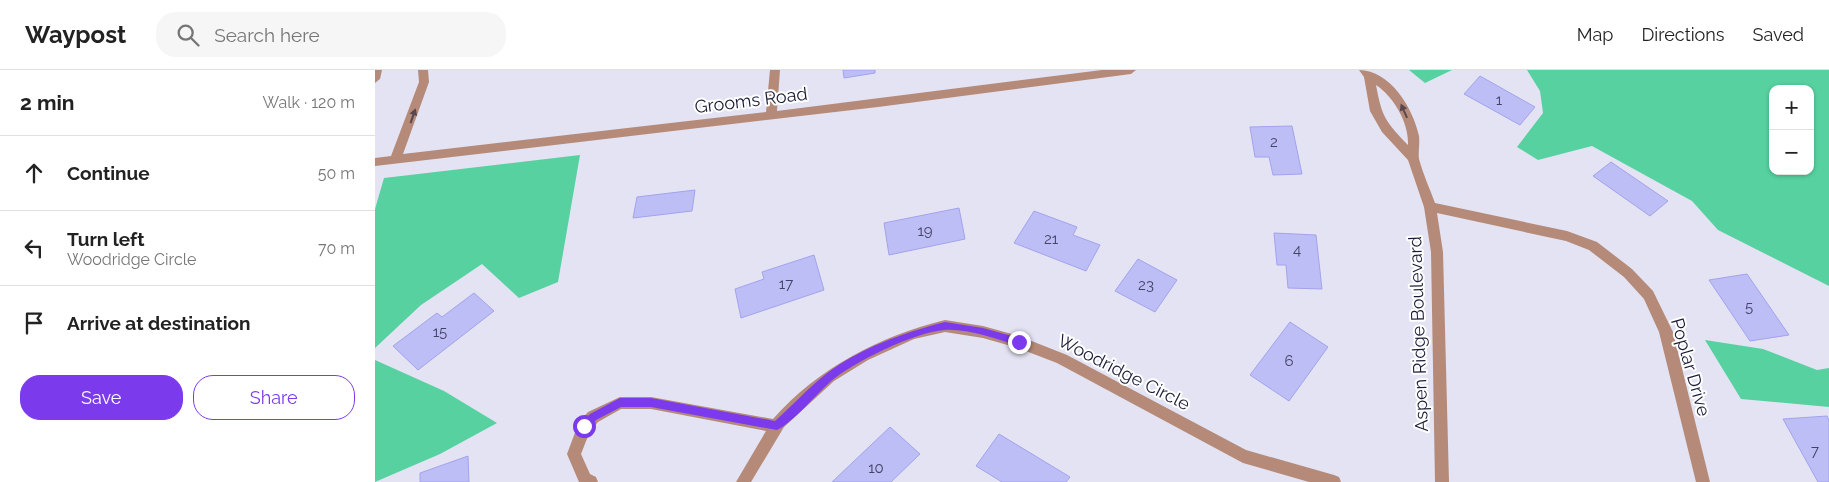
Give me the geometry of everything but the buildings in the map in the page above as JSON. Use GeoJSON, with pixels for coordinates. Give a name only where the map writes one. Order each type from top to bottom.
{"type":"FeatureCollection","features":[{"type":"Feature","properties":{"kind":"street"},"geometry":{"type":"LineString","coordinates":[[375,79],[377,70]]}},
{"type":"Feature","properties":{"kind":"street"},"geometry":{"type":"LineString","coordinates":[[395,160],[424,82],[423,70]]}},
{"type":"Feature","properties":{"kind":"street"},"geometry":{"type":"LineString","coordinates":[[771,115],[775,70]]}},
{"type":"Feature","properties":{"kind":"street","name":"Grooms Road"},"geometry":{"type":"LineString","coordinates":[[375,162],[1131,70]]}},
{"type":"Feature","properties":{"kind":"street","name":"Aspen Ridge Boulevard"},"geometry":{"type":"LineString","coordinates":[[1367,73],[1375,111],[1386,129],[1413,158]]}},
{"type":"Feature","properties":{"kind":"street","name":"Aspen Ridge Boulevard"},"geometry":{"type":"LineString","coordinates":[[1367,73],[1388,88],[1401,104],[1414,140],[1413,158],[1429,206],[1437,252],[1442,482]]}},
{"type":"Feature","properties":{"kind":"street","name":"Poplar Drive"},"geometry":{"type":"LineString","coordinates":[[1429,206],[1567,236],[1593,246],[1629,273],[1649,295],[1666,332],[1703,482]]}},
{"type":"Feature","properties":{"kind":"street","name":"Woodridge Circle"},"geometry":{"type":"LineString","coordinates":[[743,482],[777,426],[829,377],[863,356],[912,334],[945,326],[983,332],[1019,342],[1062,359],[1243,456],[1334,482]]}},
{"type":"Feature","properties":{"kind":"street"},"geometry":{"type":"LineString","coordinates":[[591,482],[585,479],[573,454],[584,426],[593,417],[620,403],[651,402],[777,426]]}},
{"type":"Feature","properties":{"kind":"green space"},"geometry":{"type":"Polygon","coordinates":[[[1409,70],[1452,70],[1425,83],[1409,70]]]}},
{"type":"Feature","properties":{"kind":"green space"},"geometry":{"type":"Polygon","coordinates":[[[1527,70],[1829,70],[1829,286],[1718,230],[1692,201],[1592,146],[1538,160],[1517,147],[1543,113],[1540,91],[1527,70]]]}},
{"type":"Feature","properties":{"kind":"green space"},"geometry":{"type":"Polygon","coordinates":[[[580,155],[558,282],[519,298],[482,264],[421,305],[375,348],[375,209],[384,178],[580,155]]]}},
{"type":"Feature","properties":{"kind":"green space"},"geometry":{"type":"Polygon","coordinates":[[[1705,340],[1763,349],[1817,370],[1829,368],[1829,407],[1741,399],[1705,340]]]}},
{"type":"Feature","properties":{"kind":"green space"},"geometry":{"type":"Polygon","coordinates":[[[375,360],[444,391],[497,423],[440,454],[375,482],[375,360]]]}},
{"type":"Feature","properties":{"kind":"route"},"geometry":{"type":"LineString","coordinates":[[584,426],[593,417],[607,408],[620,403],[651,402],[777,426],[779,422],[829,377],[863,356],[912,334],[945,326],[983,332],[1019,342]]}}]}
